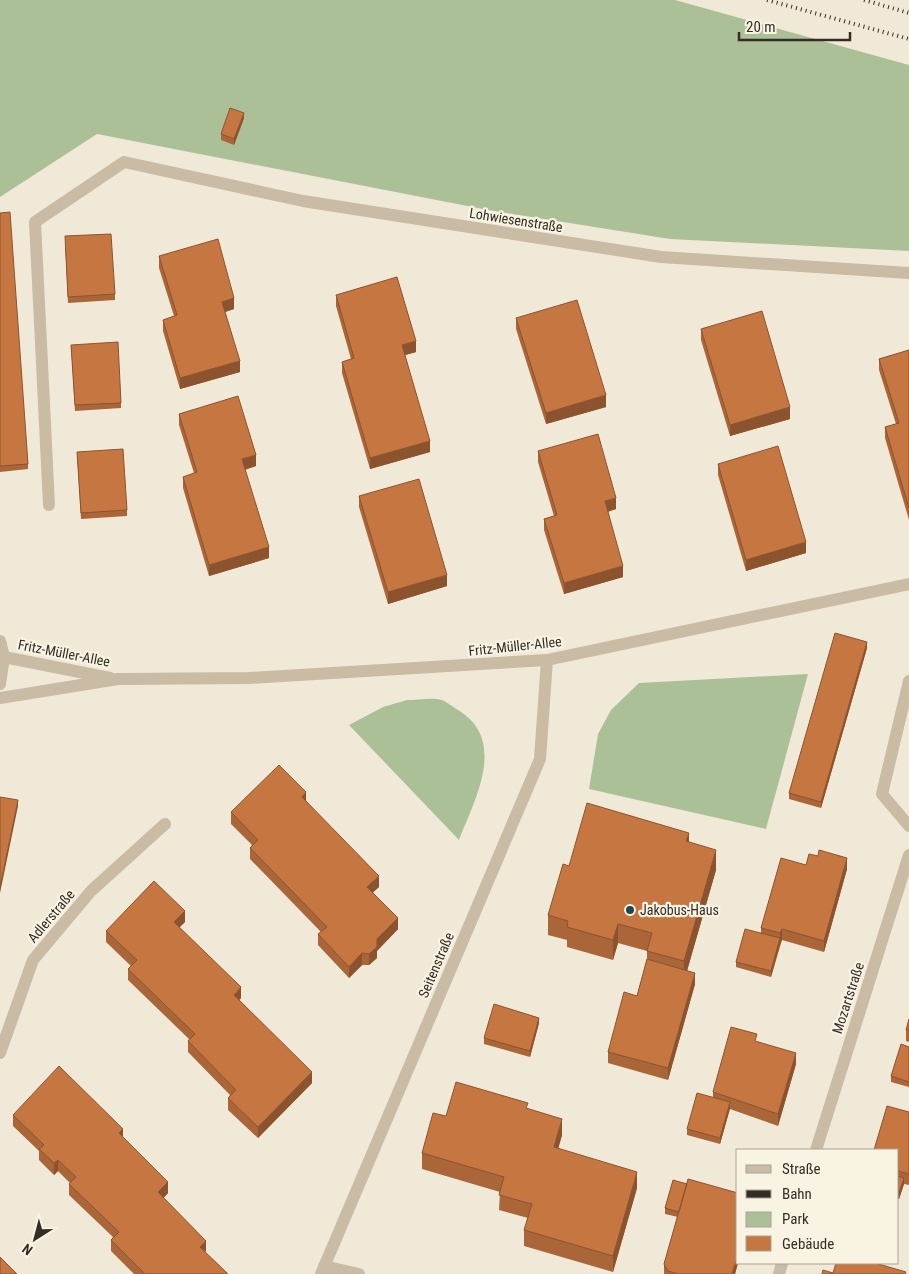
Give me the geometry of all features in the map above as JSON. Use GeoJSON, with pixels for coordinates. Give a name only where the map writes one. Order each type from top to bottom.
{"type":"FeatureCollection","features":[{"type":"Feature","properties":{"kind":"street","name":"Lohwiesenstraße"},"geometry":{"type":"LineString","coordinates":[[49,505],[35,222],[124,162],[302,201],[661,257],[909,273]]}},
{"type":"Feature","properties":{"kind":"street","name":"Fritz-Müller-Allee"},"geometry":{"type":"LineString","coordinates":[[0,698],[118,680],[248,678],[546,660],[909,584]]}},
{"type":"Feature","properties":{"kind":"street"},"geometry":{"type":"LineString","coordinates":[[0,641],[4,657],[0,684]]}},
{"type":"Feature","properties":{"kind":"street","name":"Fritz-Müller-Allee"},"geometry":{"type":"LineString","coordinates":[[4,657],[118,680]]}},
{"type":"Feature","properties":{"kind":"street","name":"Seitenstraße"},"geometry":{"type":"LineString","coordinates":[[323,1270],[540,759],[546,660]]}},
{"type":"Feature","properties":{"kind":"street"},"geometry":{"type":"LineString","coordinates":[[909,680],[882,794],[909,826]]}},
{"type":"Feature","properties":{"kind":"street","name":"Adlerstraße"},"geometry":{"type":"LineString","coordinates":[[0,1053],[33,960],[91,891],[165,824]]}},
{"type":"Feature","properties":{"kind":"street","name":"Mozartstraße"},"geometry":{"type":"LineString","coordinates":[[816,1149],[909,855]]}},
{"type":"Feature","properties":{"kind":"street"},"geometry":{"type":"LineString","coordinates":[[323,1270],[359,1274]]}},
{"type":"Feature","properties":{"kind":"green space"},"geometry":{"type":"Polygon","coordinates":[[[0,0],[675,0],[909,65],[909,251],[670,239],[488,210],[97,134],[0,197],[0,0]]]}},
{"type":"Feature","properties":{"kind":"green space"},"geometry":{"type":"Polygon","coordinates":[[[808,674],[766,829],[589,789],[598,734],[611,710],[639,683],[808,674]]]}},
{"type":"Feature","properties":{"kind":"green space"},"geometry":{"type":"Polygon","coordinates":[[[438,699],[444,701],[473,723],[482,737],[485,754],[479,789],[459,840],[349,725],[383,707],[407,700],[438,699]]]}},
{"type":"Feature","properties":{"kind":"building"},"geometry":{"type":"Polygon","coordinates":[[[230,108],[244,113],[234,139],[221,134],[230,108]]]}},
{"type":"Feature","properties":{"kind":"building"},"geometry":{"type":"Polygon","coordinates":[[[10,212],[28,464],[0,466],[0,213],[10,212]]]}},
{"type":"Feature","properties":{"kind":"building"},"geometry":{"type":"Polygon","coordinates":[[[111,234],[115,294],[68,297],[65,236],[111,234]]]}},
{"type":"Feature","properties":{"kind":"building"},"geometry":{"type":"Polygon","coordinates":[[[218,239],[234,298],[222,302],[240,361],[180,378],[163,320],[177,315],[159,256],[218,239]]]}},
{"type":"Feature","properties":{"kind":"building"},"geometry":{"type":"Polygon","coordinates":[[[397,277],[416,341],[402,345],[430,441],[370,458],[342,362],[354,358],[336,295],[397,277]]]}},
{"type":"Feature","properties":{"kind":"building"},"geometry":{"type":"Polygon","coordinates":[[[577,300],[606,395],[546,413],[516,318],[577,300]]]}},
{"type":"Feature","properties":{"kind":"building"},"geometry":{"type":"Polygon","coordinates":[[[762,311],[790,407],[730,425],[701,329],[762,311]]]}},
{"type":"Feature","properties":{"kind":"building"},"geometry":{"type":"Polygon","coordinates":[[[118,342],[121,403],[75,405],[71,345],[118,342]]]}},
{"type":"Feature","properties":{"kind":"building"},"geometry":{"type":"Polygon","coordinates":[[[909,350],[909,508],[885,427],[899,423],[879,359],[909,350]]]}},
{"type":"Feature","properties":{"kind":"building"},"geometry":{"type":"Polygon","coordinates":[[[238,396],[256,455],[242,459],[269,547],[209,565],[183,477],[197,472],[179,414],[238,396]]]}},
{"type":"Feature","properties":{"kind":"building"},"geometry":{"type":"Polygon","coordinates":[[[598,434],[616,498],[605,501],[623,566],[564,583],[544,519],[557,515],[538,451],[598,434]]]}},
{"type":"Feature","properties":{"kind":"building"},"geometry":{"type":"Polygon","coordinates":[[[778,446],[806,542],[746,560],[718,464],[778,446]]]}},
{"type":"Feature","properties":{"kind":"building"},"geometry":{"type":"Polygon","coordinates":[[[123,449],[127,510],[81,513],[77,452],[123,449]]]}},
{"type":"Feature","properties":{"kind":"building"},"geometry":{"type":"Polygon","coordinates":[[[419,479],[447,575],[388,592],[359,496],[419,479]]]}},
{"type":"Feature","properties":{"kind":"building"},"geometry":{"type":"Polygon","coordinates":[[[835,633],[867,642],[821,802],[789,793],[835,633]]]}},
{"type":"Feature","properties":{"kind":"building"},"geometry":{"type":"Polygon","coordinates":[[[279,765],[306,792],[302,797],[379,876],[367,887],[398,918],[377,939],[377,947],[369,954],[362,953],[349,967],[318,934],[327,927],[250,848],[258,840],[231,812],[279,765]]]}},
{"type":"Feature","properties":{"kind":"building"},"geometry":{"type":"Polygon","coordinates":[[[0,797],[18,800],[0,887],[0,797]]]}},
{"type":"Feature","properties":{"kind":"building","name":"Jakobus-Haus"},"geometry":{"type":"Polygon","coordinates":[[[587,803],[689,833],[686,841],[716,850],[684,961],[647,951],[652,933],[618,924],[613,940],[567,927],[568,921],[548,915],[563,864],[569,866],[587,803]]]}},
{"type":"Feature","properties":{"kind":"building"},"geometry":{"type":"Polygon","coordinates":[[[819,850],[847,858],[824,941],[782,929],[780,933],[761,928],[781,858],[806,865],[809,854],[818,856],[819,850]]]}},
{"type":"Feature","properties":{"kind":"building"},"geometry":{"type":"Polygon","coordinates":[[[154,881],[185,911],[174,922],[241,987],[234,995],[312,1072],[258,1127],[228,1098],[236,1090],[188,1041],[195,1034],[128,969],[137,960],[106,931],[154,881]]]}},
{"type":"Feature","properties":{"kind":"building"},"geometry":{"type":"Polygon","coordinates":[[[745,929],[780,938],[771,971],[736,962],[745,929]]]}},
{"type":"Feature","properties":{"kind":"building"},"geometry":{"type":"Polygon","coordinates":[[[647,959],[695,973],[668,1068],[608,1052],[624,992],[637,996],[647,959]]]}},
{"type":"Feature","properties":{"kind":"building"},"geometry":{"type":"Polygon","coordinates":[[[494,1004],[539,1018],[530,1051],[484,1038],[494,1004]]]}},
{"type":"Feature","properties":{"kind":"building"},"geometry":{"type":"Polygon","coordinates":[[[909,1019],[909,1030],[906,1030],[909,1019]]]}},
{"type":"Feature","properties":{"kind":"building"},"geometry":{"type":"Polygon","coordinates":[[[731,1027],[757,1034],[755,1041],[796,1053],[778,1114],[713,1092],[731,1027]]]}},
{"type":"Feature","properties":{"kind":"building"},"geometry":{"type":"Polygon","coordinates":[[[901,1044],[909,1047],[909,1082],[891,1076],[901,1044]]]}},
{"type":"Feature","properties":{"kind":"building"},"geometry":{"type":"Polygon","coordinates":[[[59,1066],[123,1129],[119,1133],[168,1182],[158,1192],[206,1241],[200,1247],[228,1274],[145,1274],[111,1240],[119,1232],[69,1184],[76,1177],[58,1160],[54,1163],[39,1149],[44,1145],[13,1115],[59,1066]]]}},
{"type":"Feature","properties":{"kind":"building"},"geometry":{"type":"Polygon","coordinates":[[[456,1082],[528,1103],[526,1108],[562,1119],[554,1147],[637,1172],[613,1256],[524,1230],[532,1204],[499,1195],[504,1177],[422,1153],[433,1113],[446,1116],[456,1082]]]}},
{"type":"Feature","properties":{"kind":"building"},"geometry":{"type":"Polygon","coordinates":[[[697,1093],[730,1102],[720,1138],[687,1129],[697,1093]]]}},
{"type":"Feature","properties":{"kind":"building"},"geometry":{"type":"Polygon","coordinates":[[[887,1106],[909,1112],[909,1174],[899,1171],[899,1149],[874,1149],[887,1106]]]}},
{"type":"Feature","properties":{"kind":"building"},"geometry":{"type":"Polygon","coordinates":[[[899,1176],[904,1178],[899,1193],[899,1176]]]}},
{"type":"Feature","properties":{"kind":"building"},"geometry":{"type":"Polygon","coordinates":[[[688,1179],[736,1192],[736,1261],[732,1274],[678,1274],[668,1271],[664,1264],[688,1179]]]}},
{"type":"Feature","properties":{"kind":"building"},"geometry":{"type":"Polygon","coordinates":[[[673,1180],[687,1184],[679,1212],[665,1208],[673,1180]]]}},
{"type":"Feature","properties":{"kind":"building"},"geometry":{"type":"Polygon","coordinates":[[[0,1257],[17,1274],[0,1274],[0,1257]]]}},
{"type":"Feature","properties":{"kind":"building"},"geometry":{"type":"Polygon","coordinates":[[[836,1264],[878,1264],[906,1272],[905,1274],[822,1274],[823,1270],[833,1273],[836,1264]]]}},
{"type":"Feature","properties":{"kind":"railway"},"geometry":{"type":"LineString","coordinates":[[767,0],[909,39]]}},
{"type":"Feature","properties":{"kind":"railway"},"geometry":{"type":"LineString","coordinates":[[864,0],[909,13]]}},
{"type":"Feature","properties":{"kind":"place","name":"Jakobus-Haus"},"geometry":{"type":"Point","coordinates":[630,910]}}]}
